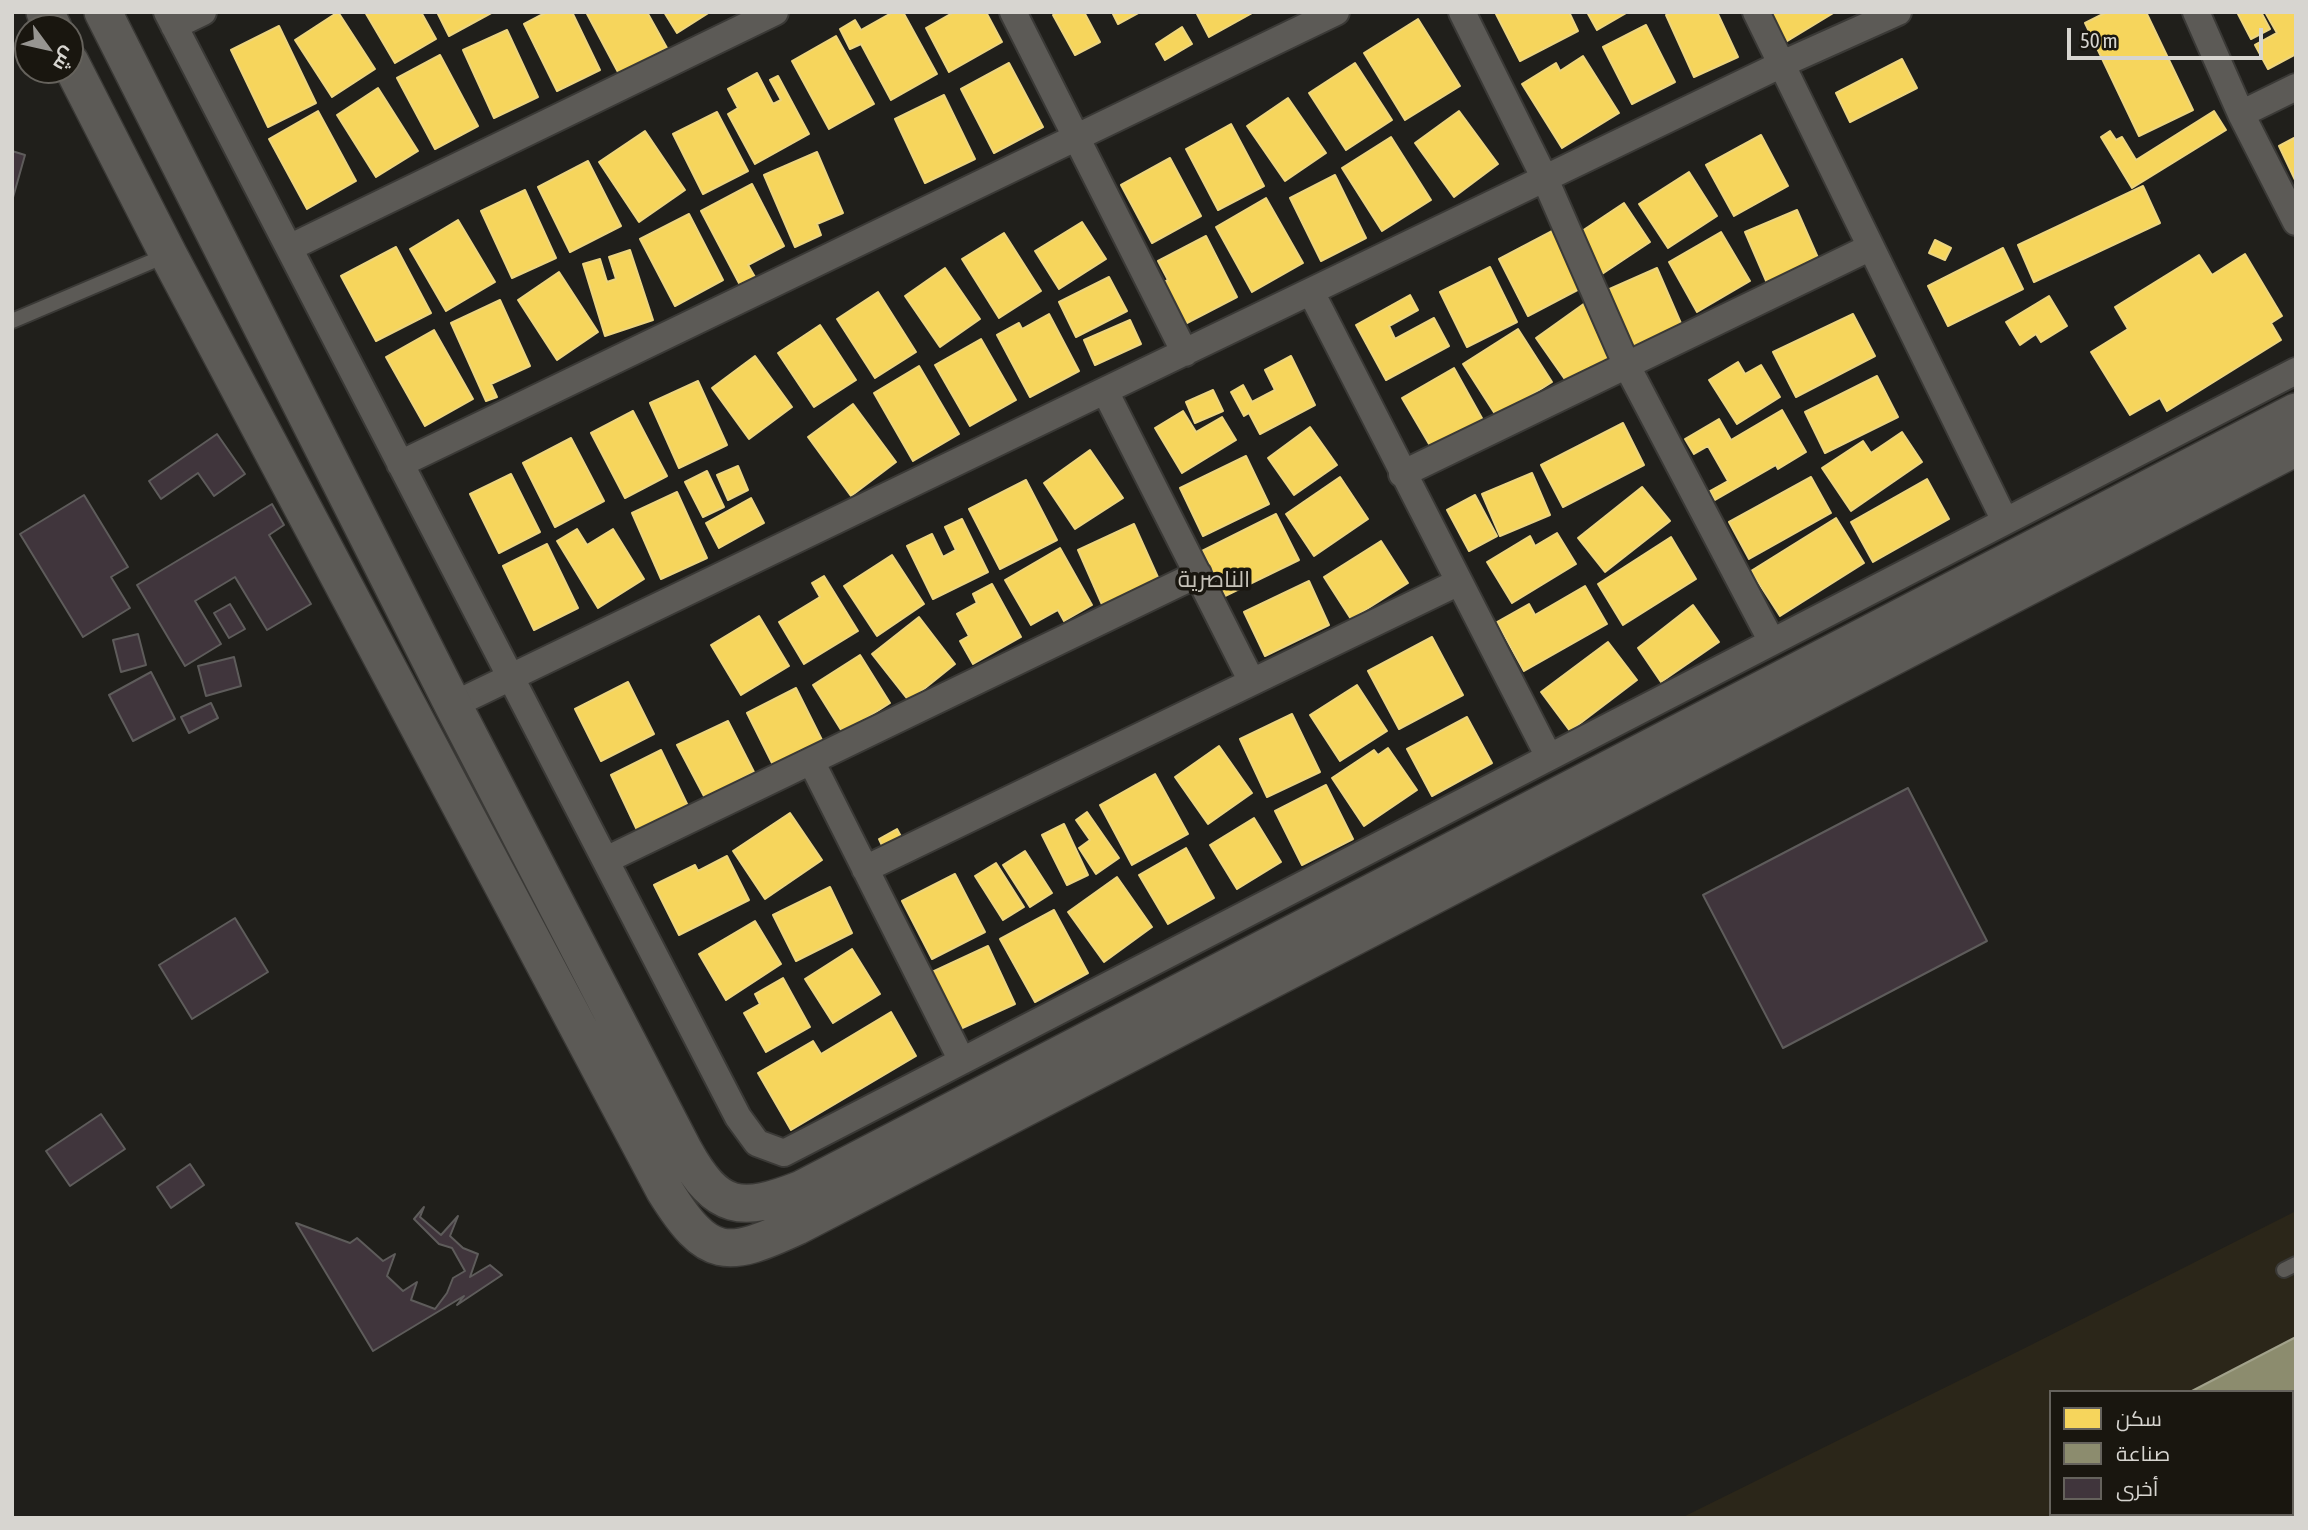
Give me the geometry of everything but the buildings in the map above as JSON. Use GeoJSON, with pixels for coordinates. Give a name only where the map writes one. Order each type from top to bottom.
{"type":"FeatureCollection","features":[{"type":"Feature","properties":{"kind":"street"},"geometry":{"type":"LineString","coordinates":[[103,12],[453,705],[695,1172],[724,1199],[738,1205],[755,1204],[802,1189],[2296,412]]}},
{"type":"Feature","properties":{"kind":"street"},"geometry":{"type":"LineString","coordinates":[[202,12],[171,19],[738,1117],[757,1143],[785,1153],[2296,371]]}},
{"type":"Feature","properties":{"kind":"street"},"geometry":{"type":"LineString","coordinates":[[289,247],[775,12]]}},
{"type":"Feature","properties":{"kind":"street"},"geometry":{"type":"LineString","coordinates":[[1013,12],[1185,353]]}},
{"type":"Feature","properties":{"kind":"street"},"geometry":{"type":"LineString","coordinates":[[400,464],[1336,12]]}},
{"type":"Feature","properties":{"kind":"street"},"geometry":{"type":"LineString","coordinates":[[1462,12],[1545,179],[1627,366],[1772,642]]}},
{"type":"Feature","properties":{"kind":"street"},"geometry":{"type":"LineString","coordinates":[[1756,12],[2005,521]]}},
{"type":"Feature","properties":{"kind":"street"},"geometry":{"type":"LineString","coordinates":[[453,705],[1782,64],[1898,12]]}},
{"type":"Feature","properties":{"kind":"street"},"geometry":{"type":"LineString","coordinates":[[2196,12],[2241,114],[2296,222]]}},
{"type":"Feature","properties":{"kind":"street"},"geometry":{"type":"LineString","coordinates":[[81,84],[168,254],[665,1192],[697,1234],[709,1245],[725,1248],[761,1243],[797,1226],[2296,447]]}},
{"type":"Feature","properties":{"kind":"street"},"geometry":{"type":"LineString","coordinates":[[2241,114],[2296,87]]}},
{"type":"Feature","properties":{"kind":"street"},"geometry":{"type":"LineString","coordinates":[[1402,474],[1871,247]]}},
{"type":"Feature","properties":{"kind":"street"},"geometry":{"type":"LineString","coordinates":[[1311,292],[1457,583],[1549,757]]}},
{"type":"Feature","properties":{"kind":"street"},"geometry":{"type":"LineString","coordinates":[[1105,391],[1252,682]]}},
{"type":"Feature","properties":{"kind":"street"},"geometry":{"type":"LineString","coordinates":[[606,860],[1198,574]]}},
{"type":"Feature","properties":{"kind":"street"},"geometry":{"type":"LineString","coordinates":[[865,869],[1457,583]]}},
{"type":"Feature","properties":{"kind":"street"},"geometry":{"type":"LineString","coordinates":[[811,761],[962,1061]]}},
{"type":"Feature","properties":{"kind":"lane"},"geometry":{"type":"LineString","coordinates":[[12,321],[168,254]]}},
{"type":"Feature","properties":{"kind":"shaded area"},"geometry":{"type":"Polygon","coordinates":[[[2296,1211],[2296,1518],[1681,1518],[2025,1348],[2296,1211]]]}},
{"type":"Feature","properties":{"kind":"district","name":"الناصرية"},"geometry":{"type":"Point","coordinates":[1214,580]}}]}
